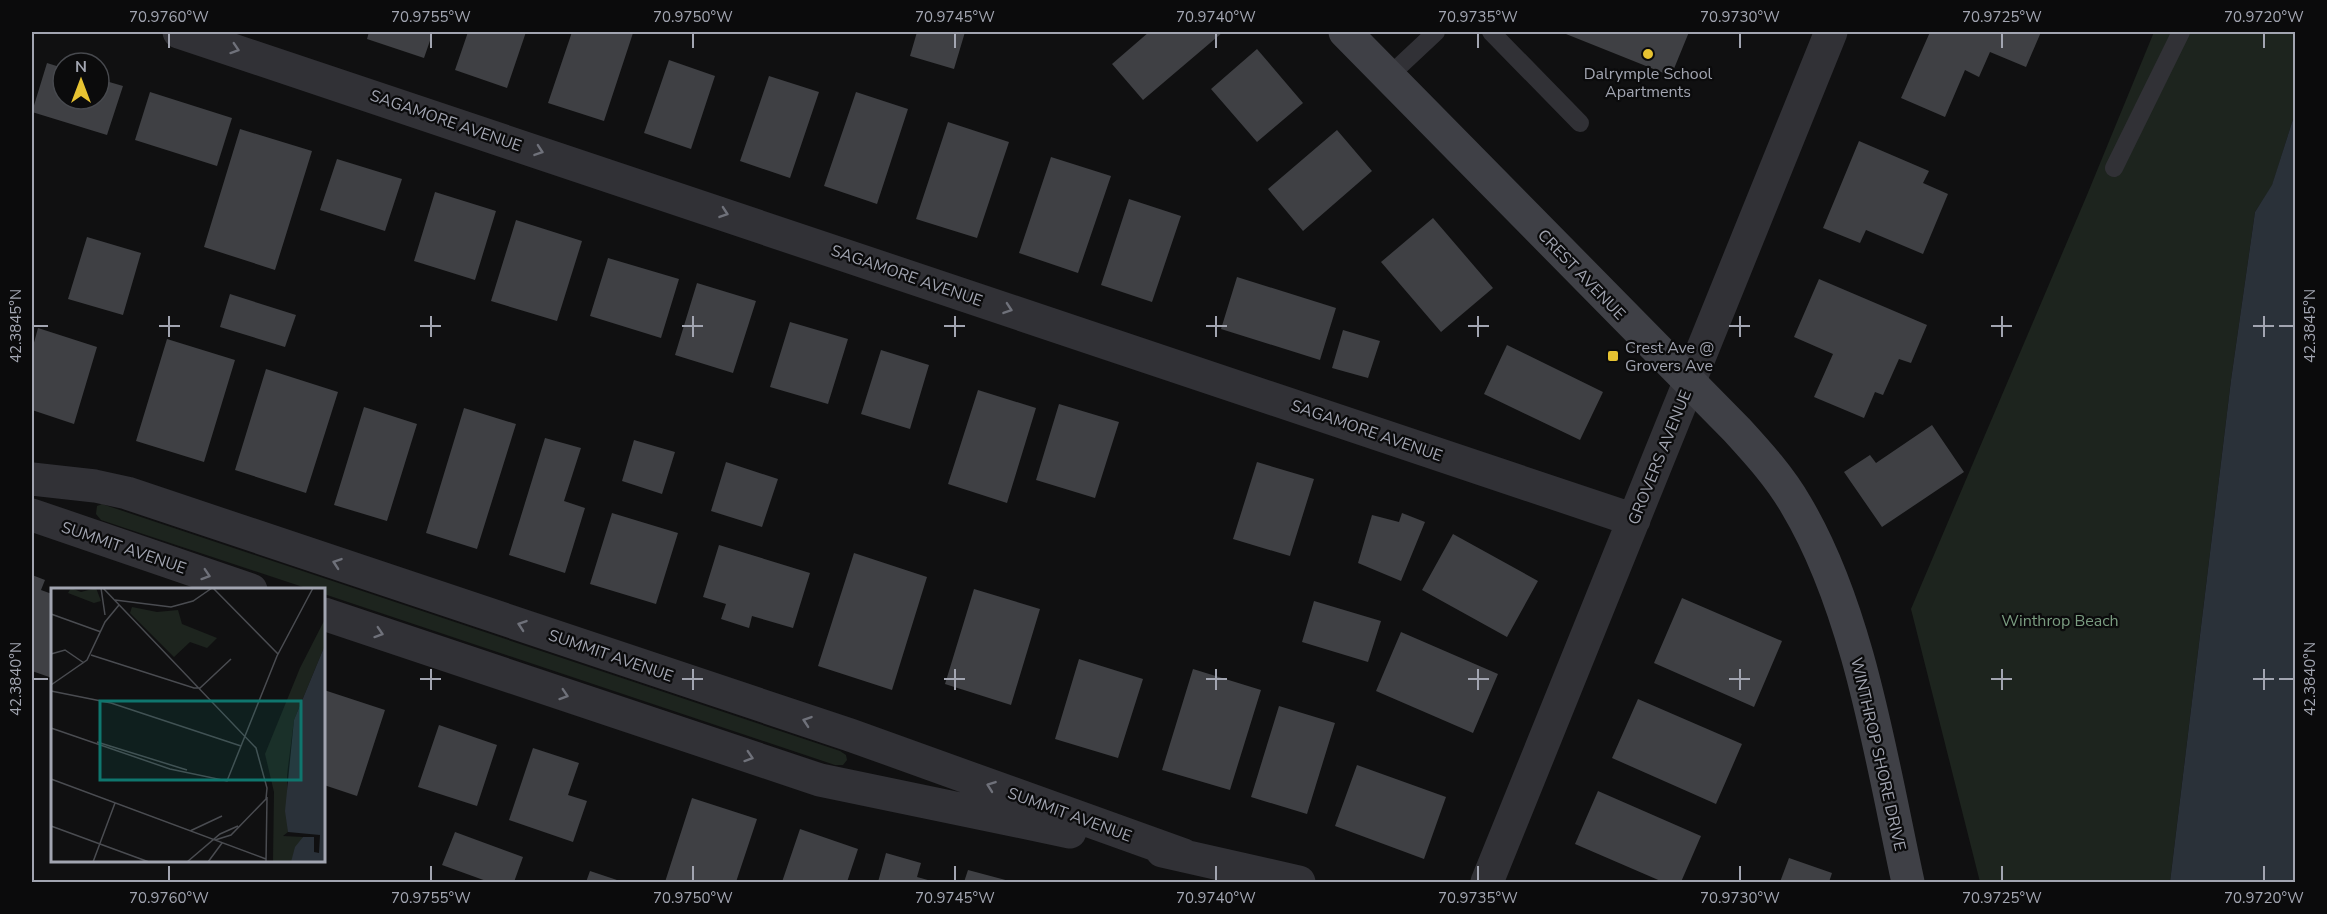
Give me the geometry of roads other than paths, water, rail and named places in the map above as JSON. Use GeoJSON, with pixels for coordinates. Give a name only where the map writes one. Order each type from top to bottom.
{"type":"FeatureCollection","features":[{"type":"Feature","properties":{"kind":"main road","name":"CREST AVENUE"},"geometry":{"type":"LineString","coordinates":[[1345,32],[1753,447],[1783,484],[1817,545],[1847,626]]}},
{"type":"Feature","properties":{"kind":"main road","name":"WINTHROP SHORE DRIVE"},"geometry":{"type":"LineString","coordinates":[[1847,626],[1868,700],[1908,882]]}},
{"type":"Feature","properties":{"kind":"street","name":"SAGAMORE AVENUE"},"geometry":{"type":"LineString","coordinates":[[179,32],[1634,520]]}},
{"type":"Feature","properties":{"kind":"street","name":"GROVERS AVENUE"},"geometry":{"type":"LineString","coordinates":[[1487,882],[1831,32]]}},
{"type":"Feature","properties":{"kind":"street","name":"SUMMIT AVENUE"},"geometry":{"type":"LineString","coordinates":[[32,479],[95,486],[127,493],[850,735],[1184,855]]}},
{"type":"Feature","properties":{"kind":"street","name":"SUMMIT AVENUE"},"geometry":{"type":"LineString","coordinates":[[32,514],[245,588]]}},
{"type":"Feature","properties":{"kind":"street","name":"SUMMIT AVENUE"},"geometry":{"type":"LineString","coordinates":[[326,615],[820,780],[1184,855],[1299,882]]}},
{"type":"Feature","properties":{"kind":"lane"},"geometry":{"type":"LineString","coordinates":[[1389,76],[1436,32]]}},
{"type":"Feature","properties":{"kind":"lane"},"geometry":{"type":"LineString","coordinates":[[1491,32],[1580,123]]}},
{"type":"Feature","properties":{"kind":"lane"},"geometry":{"type":"LineString","coordinates":[[2114,168],[2181,32]]}},
{"type":"Feature","properties":{"kind":"place","name":"Dalrymple School Apartments"},"geometry":{"type":"Point","coordinates":[1648,54]}},
{"type":"Feature","properties":{"kind":"place","name":"Crest Ave @ Grovers Ave"},"geometry":{"type":"Point","coordinates":[1613,356]}},
{"type":"Feature","properties":{"kind":"park label","name":"Winthrop Beach"},"geometry":{"type":"Point","coordinates":[2060,620]}}]}
